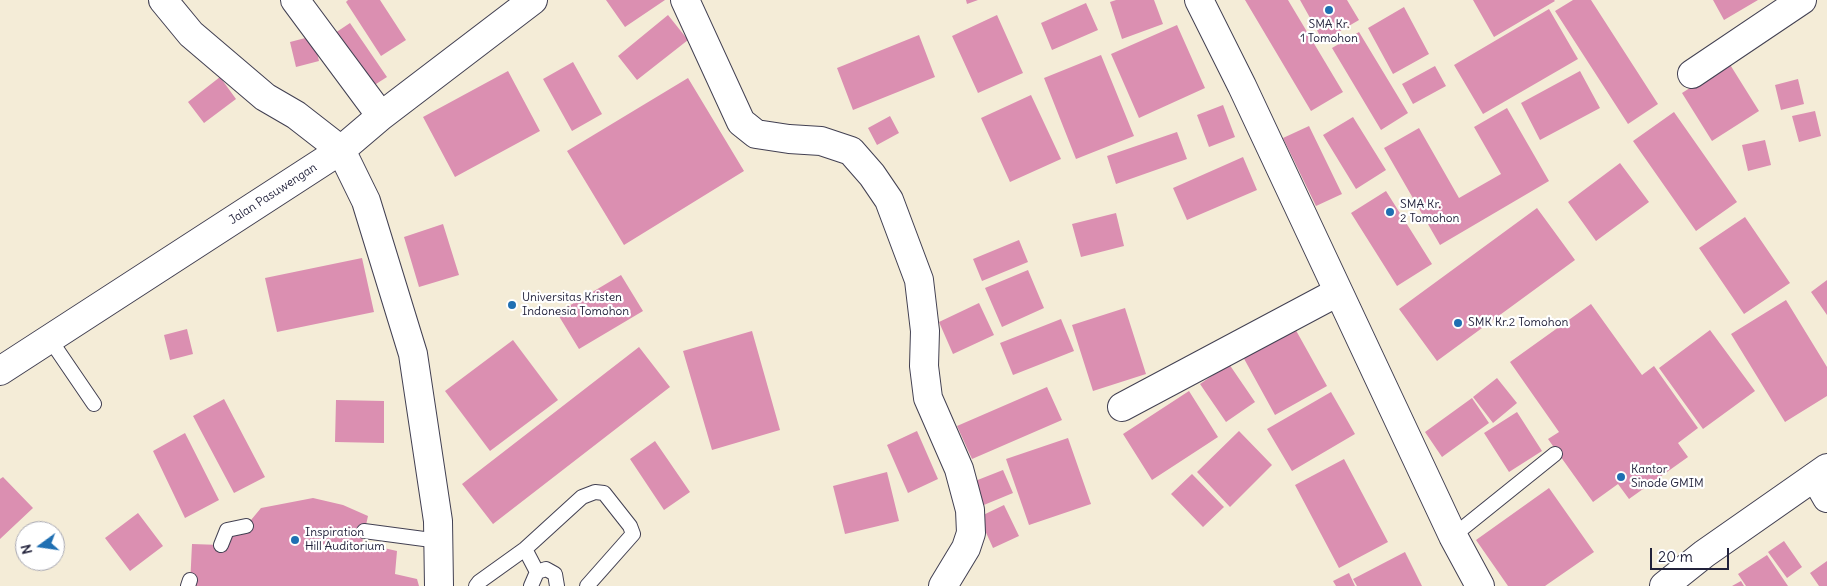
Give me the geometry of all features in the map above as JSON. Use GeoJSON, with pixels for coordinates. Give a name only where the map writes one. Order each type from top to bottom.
{"type":"FeatureCollection","features":[{"type":"Feature","properties":{"kind":"main road"},"geometry":{"type":"LineString","coordinates":[[163,0],[191,34],[265,97],[296,115],[341,150],[366,201],[413,354],[438,521],[439,586]]}},
{"type":"Feature","properties":{"kind":"main road"},"geometry":{"type":"LineString","coordinates":[[296,0],[381,116]]}},
{"type":"Feature","properties":{"kind":"main road","name":"Jalan Pasuwengan"},"geometry":{"type":"LineString","coordinates":[[0,370],[341,150],[381,116],[533,0]]}},
{"type":"Feature","properties":{"kind":"main road"},"geometry":{"type":"LineString","coordinates":[[686,0],[740,122],[756,134],[790,140],[821,141],[851,151],[872,175],[889,200],[920,280],[925,331],[924,366],[928,398],[960,468],[970,510],[972,533],[966,548],[943,586]]}},
{"type":"Feature","properties":{"kind":"main road"},"geometry":{"type":"LineString","coordinates":[[1199,0],[1242,86],[1453,536],[1480,586]]}},
{"type":"Feature","properties":{"kind":"main road"},"geometry":{"type":"LineString","coordinates":[[1692,74],[1802,0]]}},
{"type":"Feature","properties":{"kind":"main road"},"geometry":{"type":"LineString","coordinates":[[1122,407],[1338,292]]}},
{"type":"Feature","properties":{"kind":"main road"},"geometry":{"type":"LineString","coordinates":[[1664,586],[1704,554],[1823,481]]}},
{"type":"Feature","properties":{"kind":"lane"},"geometry":{"type":"LineString","coordinates":[[49,338],[94,404]]}},
{"type":"Feature","properties":{"kind":"lane"},"geometry":{"type":"LineString","coordinates":[[1453,536],[1554,454]]}},
{"type":"Feature","properties":{"kind":"lane"},"geometry":{"type":"LineString","coordinates":[[476,586],[478,582],[525,549],[582,497],[594,492],[604,493],[630,526],[633,534],[587,586]]}},
{"type":"Feature","properties":{"kind":"lane"},"geometry":{"type":"LineString","coordinates":[[221,545],[226,530],[246,526]]}},
{"type":"Feature","properties":{"kind":"lane"},"geometry":{"type":"LineString","coordinates":[[364,531],[438,541]]}},
{"type":"Feature","properties":{"kind":"lane"},"geometry":{"type":"LineString","coordinates":[[525,549],[537,572]]}},
{"type":"Feature","properties":{"kind":"lane"},"geometry":{"type":"LineString","coordinates":[[531,586],[537,572],[546,569],[555,574],[556,586]]}},
{"type":"Feature","properties":{"kind":"building"},"geometry":{"type":"Polygon","coordinates":[[[348,0],[380,0],[406,40],[381,56],[346,2],[348,0]]]}},
{"type":"Feature","properties":{"kind":"building"},"geometry":{"type":"Polygon","coordinates":[[[606,0],[665,0],[625,27],[606,0]]]}},
{"type":"Feature","properties":{"kind":"building"},"geometry":{"type":"Polygon","coordinates":[[[966,0],[978,0],[967,4],[966,0]]]}},
{"type":"Feature","properties":{"kind":"building"},"geometry":{"type":"Polygon","coordinates":[[[1116,0],[1154,0],[1163,24],[1122,39],[1110,2],[1116,0]]]}},
{"type":"Feature","properties":{"kind":"building"},"geometry":{"type":"Polygon","coordinates":[[[1245,0],[1288,0],[1343,92],[1311,111],[1245,0]]]}},
{"type":"Feature","properties":{"kind":"building","name":"SMA Kr. 1 Tomohon"},"geometry":{"type":"Polygon","coordinates":[[[1300,0],[1347,0],[1359,20],[1323,41],[1300,0]]]}},
{"type":"Feature","properties":{"kind":"building"},"geometry":{"type":"Polygon","coordinates":[[[1473,0],[1554,0],[1555,1],[1494,37],[1473,0]]]}},
{"type":"Feature","properties":{"kind":"building"},"geometry":{"type":"Polygon","coordinates":[[[1573,0],[1591,0],[1658,104],[1628,124],[1555,11],[1573,0]]]}},
{"type":"Feature","properties":{"kind":"building"},"geometry":{"type":"Polygon","coordinates":[[[1713,0],[1758,0],[1724,20],[1713,0]]]}},
{"type":"Feature","properties":{"kind":"building"},"geometry":{"type":"Polygon","coordinates":[[[1086,3],[1098,30],[1052,50],[1041,23],[1086,3]]]}},
{"type":"Feature","properties":{"kind":"building"},"geometry":{"type":"Polygon","coordinates":[[[1404,7],[1429,54],[1393,74],[1368,28],[1404,7]]]}},
{"type":"Feature","properties":{"kind":"building"},"geometry":{"type":"Polygon","coordinates":[[[1549,9],[1578,59],[1483,114],[1454,65],[1549,9]]]}},
{"type":"Feature","properties":{"kind":"building"},"geometry":{"type":"Polygon","coordinates":[[[668,15],[688,40],[637,80],[618,56],[668,15]]]}},
{"type":"Feature","properties":{"kind":"building"},"geometry":{"type":"Polygon","coordinates":[[[997,15],[1023,73],[978,93],[952,36],[997,15]]]}},
{"type":"Feature","properties":{"kind":"building"},"geometry":{"type":"Polygon","coordinates":[[[350,23],[387,77],[365,91],[329,37],[350,23]]]}},
{"type":"Feature","properties":{"kind":"building"},"geometry":{"type":"Polygon","coordinates":[[[1177,25],[1205,88],[1139,118],[1111,54],[1177,25]]]}},
{"type":"Feature","properties":{"kind":"building"},"geometry":{"type":"Polygon","coordinates":[[[1359,32],[1408,113],[1381,130],[1332,48],[1359,32]]]}},
{"type":"Feature","properties":{"kind":"building"},"geometry":{"type":"Polygon","coordinates":[[[919,35],[935,77],[853,110],[837,68],[919,35]]]}},
{"type":"Feature","properties":{"kind":"building"},"geometry":{"type":"Polygon","coordinates":[[[313,36],[319,61],[296,67],[290,42],[313,36]]]}},
{"type":"Feature","properties":{"kind":"building"},"geometry":{"type":"Polygon","coordinates":[[[1101,55],[1134,136],[1076,159],[1044,78],[1101,55]]]}},
{"type":"Feature","properties":{"kind":"building"},"geometry":{"type":"Polygon","coordinates":[[[573,62],[602,114],[572,131],[543,79],[573,62]]]}},
{"type":"Feature","properties":{"kind":"building"},"geometry":{"type":"Polygon","coordinates":[[[1729,63],[1759,111],[1712,141],[1682,93],[1729,63]]]}},
{"type":"Feature","properties":{"kind":"building"},"geometry":{"type":"Polygon","coordinates":[[[1435,66],[1446,86],[1413,104],[1402,84],[1435,66]]]}},
{"type":"Feature","properties":{"kind":"building"},"geometry":{"type":"Polygon","coordinates":[[[508,71],[540,131],[455,177],[423,117],[508,71]]]}},
{"type":"Feature","properties":{"kind":"building"},"geometry":{"type":"Polygon","coordinates":[[[1580,71],[1600,108],[1540,140],[1521,103],[1580,71]]]}},
{"type":"Feature","properties":{"kind":"building"},"geometry":{"type":"Polygon","coordinates":[[[220,77],[236,99],[204,123],[188,102],[220,77]]]}},
{"type":"Feature","properties":{"kind":"building"},"geometry":{"type":"Polygon","coordinates":[[[688,78],[744,171],[624,245],[567,151],[688,78]]]}},
{"type":"Feature","properties":{"kind":"building"},"geometry":{"type":"Polygon","coordinates":[[[1798,79],[1804,104],[1781,110],[1775,85],[1798,79]]]}},
{"type":"Feature","properties":{"kind":"building"},"geometry":{"type":"Polygon","coordinates":[[[1031,95],[1061,159],[1010,182],[981,118],[1031,95]]]}},
{"type":"Feature","properties":{"kind":"building"},"geometry":{"type":"Polygon","coordinates":[[[1223,105],[1235,137],[1209,147],[1197,115],[1223,105]]]}},
{"type":"Feature","properties":{"kind":"building"},"geometry":{"type":"Polygon","coordinates":[[[1507,108],[1549,181],[1440,245],[1384,148],[1419,128],[1459,198],[1501,174],[1474,127],[1507,108]]]}},
{"type":"Feature","properties":{"kind":"building"},"geometry":{"type":"Polygon","coordinates":[[[1815,111],[1821,136],[1799,142],[1792,116],[1815,111]]]}},
{"type":"Feature","properties":{"kind":"building"},"geometry":{"type":"Polygon","coordinates":[[[1674,112],[1737,202],[1696,231],[1633,141],[1674,112]]]}},
{"type":"Feature","properties":{"kind":"building"},"geometry":{"type":"Polygon","coordinates":[[[890,116],[899,133],[877,145],[868,128],[890,116]]]}},
{"type":"Feature","properties":{"kind":"building"},"geometry":{"type":"Polygon","coordinates":[[[1353,117],[1386,170],[1356,189],[1323,135],[1353,117]]]}},
{"type":"Feature","properties":{"kind":"building"},"geometry":{"type":"Polygon","coordinates":[[[1309,126],[1342,194],[1316,206],[1283,138],[1309,126]]]}},
{"type":"Feature","properties":{"kind":"building"},"geometry":{"type":"Polygon","coordinates":[[[1177,132],[1187,159],[1116,184],[1107,156],[1177,132]]]}},
{"type":"Feature","properties":{"kind":"building"},"geometry":{"type":"Polygon","coordinates":[[[1765,140],[1771,165],[1748,171],[1742,145],[1765,140]]]}},
{"type":"Feature","properties":{"kind":"building"},"geometry":{"type":"Polygon","coordinates":[[[1243,157],[1257,190],[1187,220],[1173,188],[1243,157]]]}},
{"type":"Feature","properties":{"kind":"building"},"geometry":{"type":"Polygon","coordinates":[[[1620,163],[1649,202],[1596,241],[1568,202],[1620,163]]]}},
{"type":"Feature","properties":{"kind":"building","name":"SMA Kr. 2 Tomohon"},"geometry":{"type":"Polygon","coordinates":[[[1386,191],[1432,264],[1397,286],[1351,213],[1386,191]]]}},
{"type":"Feature","properties":{"kind":"building","name":"SMK Kr.2 Tomohon"},"geometry":{"type":"Polygon","coordinates":[[[1537,208],[1575,260],[1437,361],[1399,309],[1537,208]]]}},
{"type":"Feature","properties":{"kind":"building"},"geometry":{"type":"Polygon","coordinates":[[[1116,213],[1124,246],[1081,257],[1072,224],[1116,213]]]}},
{"type":"Feature","properties":{"kind":"building"},"geometry":{"type":"Polygon","coordinates":[[[1745,217],[1790,283],[1744,314],[1699,248],[1745,217]]]}},
{"type":"Feature","properties":{"kind":"building"},"geometry":{"type":"Polygon","coordinates":[[[443,224],[459,275],[419,287],[404,237],[443,224]]]}},
{"type":"Feature","properties":{"kind":"building"},"geometry":{"type":"Polygon","coordinates":[[[1019,240],[1028,262],[982,281],[973,259],[1019,240]]]}},
{"type":"Feature","properties":{"kind":"building"},"geometry":{"type":"Polygon","coordinates":[[[362,258],[374,312],[277,332],[265,278],[362,258]]]}},
{"type":"Feature","properties":{"kind":"building"},"geometry":{"type":"Polygon","coordinates":[[[1028,270],[1044,308],[1002,327],[985,288],[1028,270]]]}},
{"type":"Feature","properties":{"kind":"building"},"geometry":{"type":"Polygon","coordinates":[[[621,275],[643,311],[579,349],[557,313],[621,275]]]}},
{"type":"Feature","properties":{"kind":"building"},"geometry":{"type":"Polygon","coordinates":[[[1827,280],[1827,315],[1811,292],[1827,280]]]}},
{"type":"Feature","properties":{"kind":"building"},"geometry":{"type":"Polygon","coordinates":[[[1786,300],[1827,367],[1827,396],[1785,422],[1731,334],[1786,300]]]}},
{"type":"Feature","properties":{"kind":"building"},"geometry":{"type":"Polygon","coordinates":[[[979,303],[994,335],[953,354],[939,322],[979,303]]]}},
{"type":"Feature","properties":{"kind":"building"},"geometry":{"type":"Polygon","coordinates":[[[1591,304],[1642,375],[1654,366],[1698,428],[1678,443],[1688,457],[1629,499],[1618,484],[1593,502],[1548,439],[1559,432],[1510,362],[1591,304]]]}},
{"type":"Feature","properties":{"kind":"building"},"geometry":{"type":"Polygon","coordinates":[[[1125,308],[1146,374],[1093,391],[1072,325],[1125,308]]]}},
{"type":"Feature","properties":{"kind":"building"},"geometry":{"type":"Polygon","coordinates":[[[1061,319],[1074,351],[1013,375],[1000,343],[1061,319]]]}},
{"type":"Feature","properties":{"kind":"building"},"geometry":{"type":"Polygon","coordinates":[[[1293,325],[1327,386],[1275,415],[1242,355],[1293,325]]]}},
{"type":"Feature","properties":{"kind":"building"},"geometry":{"type":"Polygon","coordinates":[[[187,329],[193,354],[170,360],[164,335],[187,329]]]}},
{"type":"Feature","properties":{"kind":"building"},"geometry":{"type":"Polygon","coordinates":[[[1710,330],[1755,391],[1703,429],[1659,368],[1710,330]]]}},
{"type":"Feature","properties":{"kind":"building"},"geometry":{"type":"Polygon","coordinates":[[[752,331],[780,430],[712,450],[683,351],[752,331]]]}},
{"type":"Feature","properties":{"kind":"building"},"geometry":{"type":"Polygon","coordinates":[[[513,340],[558,400],[490,451],[445,391],[513,340]]]}},
{"type":"Feature","properties":{"kind":"building"},"geometry":{"type":"Polygon","coordinates":[[[639,347],[670,387],[493,524],[462,484],[639,347]]]}},
{"type":"Feature","properties":{"kind":"building"},"geometry":{"type":"Polygon","coordinates":[[[1229,364],[1255,402],[1226,422],[1200,384],[1229,364]]]}},
{"type":"Feature","properties":{"kind":"building"},"geometry":{"type":"Polygon","coordinates":[[[1497,378],[1517,403],[1493,423],[1473,397],[1497,378]]]}},
{"type":"Feature","properties":{"kind":"building"},"geometry":{"type":"Polygon","coordinates":[[[1047,387],[1062,420],[972,459],[957,426],[1047,387]]]}},
{"type":"Feature","properties":{"kind":"building"},"geometry":{"type":"Polygon","coordinates":[[[1189,391],[1218,437],[1152,480],[1123,434],[1189,391]]]}},
{"type":"Feature","properties":{"kind":"building"},"geometry":{"type":"Polygon","coordinates":[[[1331,392],[1355,434],[1292,471],[1267,429],[1331,392]]]}},
{"type":"Feature","properties":{"kind":"building"},"geometry":{"type":"Polygon","coordinates":[[[1472,398],[1489,423],[1442,457],[1425,432],[1472,398]]]}},
{"type":"Feature","properties":{"kind":"building"},"geometry":{"type":"Polygon","coordinates":[[[224,399],[265,477],[234,493],[193,416],[224,399]]]}},
{"type":"Feature","properties":{"kind":"building"},"geometry":{"type":"Polygon","coordinates":[[[336,400],[384,401],[384,443],[335,442],[336,400]]]}},
{"type":"Feature","properties":{"kind":"building"},"geometry":{"type":"Polygon","coordinates":[[[1517,412],[1542,451],[1509,472],[1484,433],[1517,412]]]}},
{"type":"Feature","properties":{"kind":"building"},"geometry":{"type":"Polygon","coordinates":[[[917,431],[938,479],[908,493],[887,445],[917,431]]]}},
{"type":"Feature","properties":{"kind":"building"},"geometry":{"type":"Polygon","coordinates":[[[1239,431],[1272,465],[1230,507],[1197,472],[1239,431]]]}},
{"type":"Feature","properties":{"kind":"building"},"geometry":{"type":"Polygon","coordinates":[[[185,433],[219,500],[185,518],[153,451],[185,433]]]}},
{"type":"Feature","properties":{"kind":"building"},"geometry":{"type":"Polygon","coordinates":[[[1068,438],[1091,504],[1029,525],[1006,459],[1068,438]]]}},
{"type":"Feature","properties":{"kind":"building"},"geometry":{"type":"Polygon","coordinates":[[[655,441],[690,492],[664,510],[630,459],[655,441]]]}},
{"type":"Feature","properties":{"kind":"building"},"geometry":{"type":"Polygon","coordinates":[[[1344,459],[1388,542],[1339,568],[1295,485],[1344,459]]]}},
{"type":"Feature","properties":{"kind":"building"},"geometry":{"type":"Polygon","coordinates":[[[1003,470],[1013,493],[979,507],[970,483],[1003,470]]]}},
{"type":"Feature","properties":{"kind":"building"},"geometry":{"type":"Polygon","coordinates":[[[887,472],[899,521],[845,534],[833,486],[887,472]]]}},
{"type":"Feature","properties":{"kind":"building"},"geometry":{"type":"Polygon","coordinates":[[[1192,474],[1224,507],[1203,527],[1171,494],[1192,474]]]}},
{"type":"Feature","properties":{"kind":"building"},"geometry":{"type":"Polygon","coordinates":[[[3,477],[33,508],[19,521],[15,521],[15,525],[0,539],[0,479],[3,477]]]}},
{"type":"Feature","properties":{"kind":"building"},"geometry":{"type":"Polygon","coordinates":[[[1549,488],[1594,552],[1545,586],[1508,586],[1476,540],[1549,488]]]}},
{"type":"Feature","properties":{"kind":"building","name":"Inspiration Hill Auditorium"},"geometry":{"type":"Polygon","coordinates":[[[313,498],[343,505],[368,516],[362,543],[397,551],[395,574],[417,579],[419,586],[190,586],[192,544],[221,545],[246,526],[261,508],[313,498]]]}},
{"type":"Feature","properties":{"kind":"building"},"geometry":{"type":"Polygon","coordinates":[[[1004,505],[1019,536],[993,548],[979,517],[1004,505]]]}},
{"type":"Feature","properties":{"kind":"building"},"geometry":{"type":"Polygon","coordinates":[[[138,513],[163,546],[130,571],[105,538],[138,513]]]}},
{"type":"Feature","properties":{"kind":"building"},"geometry":{"type":"Polygon","coordinates":[[[1784,541],[1802,567],[1787,578],[1768,552],[1784,541]]]}},
{"type":"Feature","properties":{"kind":"building"},"geometry":{"type":"Polygon","coordinates":[[[1405,552],[1422,586],[1357,586],[1353,579],[1405,552]]]}},
{"type":"Feature","properties":{"kind":"building"},"geometry":{"type":"Polygon","coordinates":[[[1767,555],[1788,586],[1746,586],[1738,574],[1767,555]]]}},
{"type":"Feature","properties":{"kind":"building"},"geometry":{"type":"Polygon","coordinates":[[[1827,561],[1827,586],[1819,586],[1810,573],[1827,561]]]}},
{"type":"Feature","properties":{"kind":"building"},"geometry":{"type":"Polygon","coordinates":[[[1349,573],[1355,586],[1336,586],[1333,581],[1349,573]]]}},
{"type":"Feature","properties":{"kind":"building"},"geometry":{"type":"Polygon","coordinates":[[[1741,581],[1744,586],[1732,586],[1741,581]]]}},
{"type":"Feature","properties":{"kind":"place","name":"SMA Kr. 1 Tomohon"},"geometry":{"type":"Point","coordinates":[1329,10]}},
{"type":"Feature","properties":{"kind":"place","name":"SMA Kr. 2 Tomohon"},"geometry":{"type":"Point","coordinates":[1390,212]}},
{"type":"Feature","properties":{"kind":"place","name":"Universitas Kristen Indonesia Tomohon"},"geometry":{"type":"Point","coordinates":[512,305]}},
{"type":"Feature","properties":{"kind":"place","name":"SMK Kr.2 Tomohon"},"geometry":{"type":"Point","coordinates":[1458,323]}},
{"type":"Feature","properties":{"kind":"place","name":"Kantor Sinode GMIM"},"geometry":{"type":"Point","coordinates":[1621,477]}},
{"type":"Feature","properties":{"kind":"place","name":"Inspiration Hill Auditorium"},"geometry":{"type":"Point","coordinates":[295,540]}}]}
